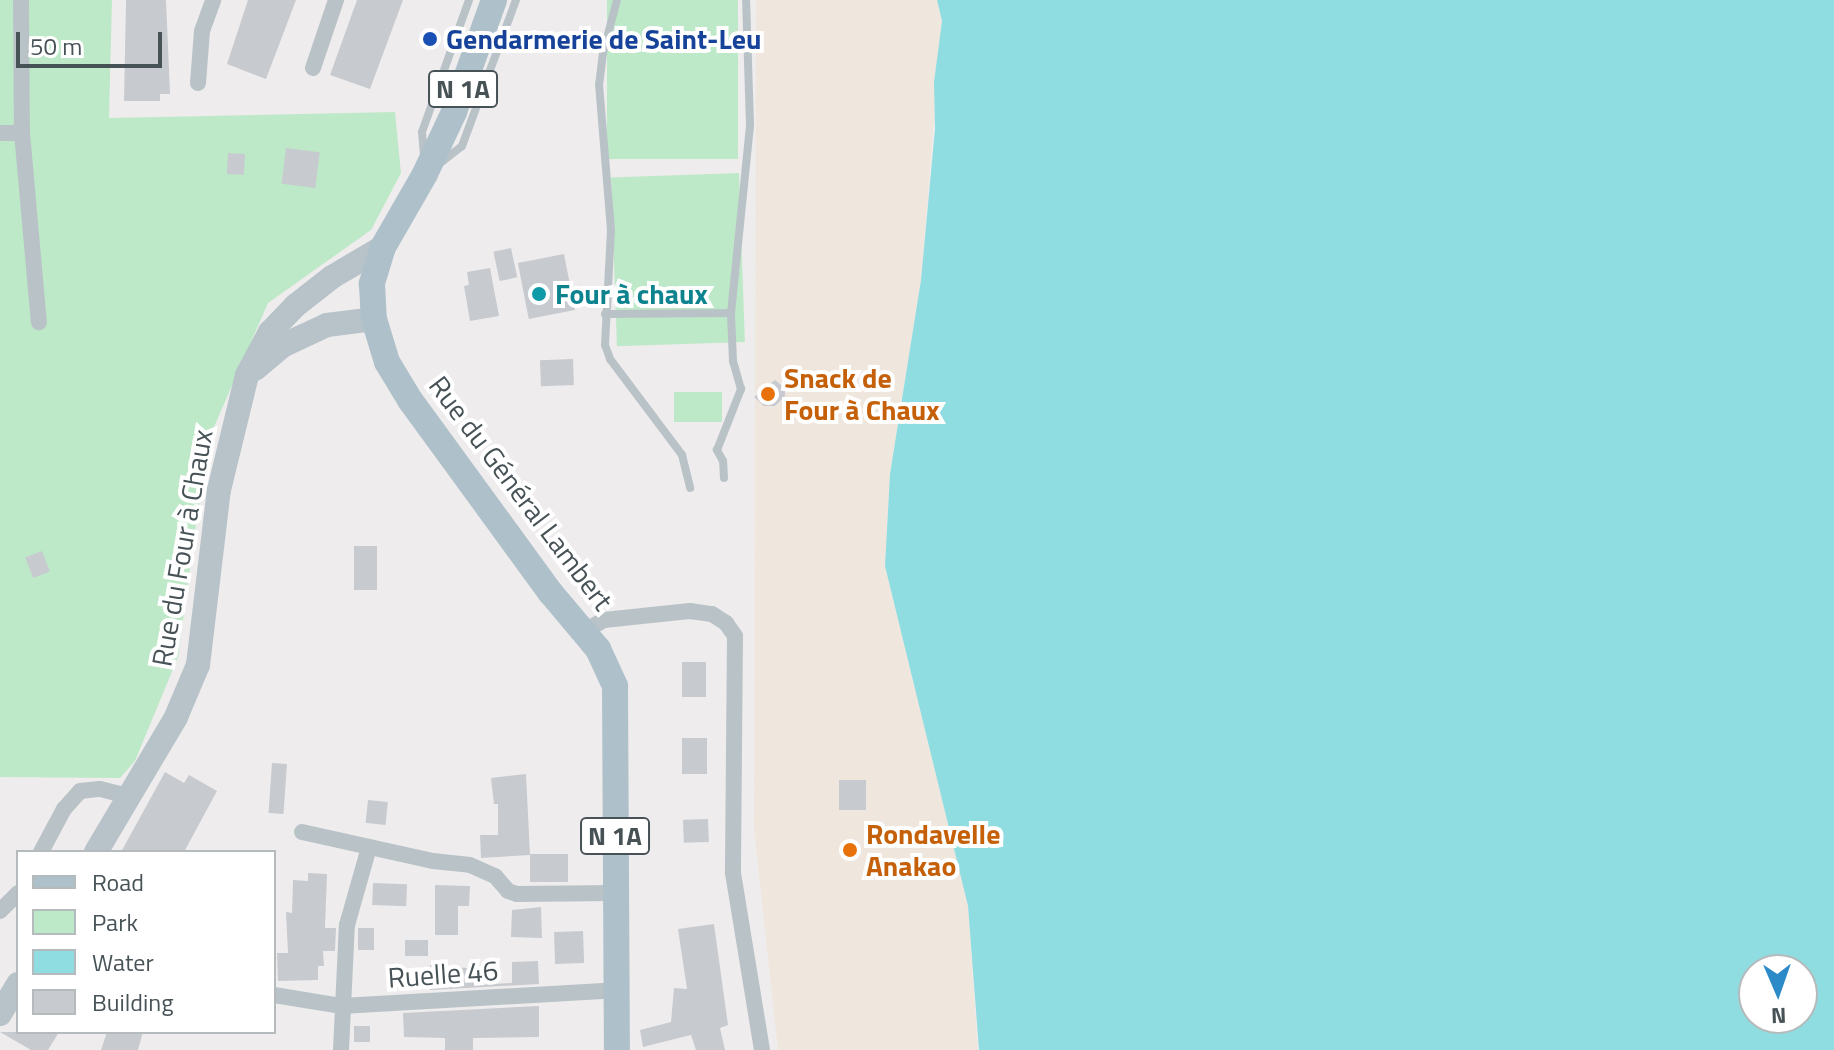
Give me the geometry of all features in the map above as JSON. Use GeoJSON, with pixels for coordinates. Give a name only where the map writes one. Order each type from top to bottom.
{"type":"FeatureCollection","features":[{"type":"Feature","properties":{"kind":"main road","name":"Rue du Général Lambert"},"geometry":{"type":"LineString","coordinates":[[494,0],[454,112],[425,174],[383,247],[372,284],[374,319],[387,362],[410,400],[598,649],[615,686],[617,1050]]}},
{"type":"Feature","properties":{"kind":"main road","name":"Rue du Four à Chaux"},"geometry":{"type":"LineString","coordinates":[[97,850],[176,717],[198,665],[219,490],[247,375],[270,332],[295,306],[332,277],[383,247]]}},
{"type":"Feature","properties":{"kind":"main road"},"geometry":{"type":"LineString","coordinates":[[247,375],[284,345],[327,325],[374,319]]}},
{"type":"Feature","properties":{"kind":"main road"},"geometry":{"type":"LineString","coordinates":[[0,1014],[16,987]]}},
{"type":"Feature","properties":{"kind":"street"},"geometry":{"type":"LineString","coordinates":[[21,0],[22,133],[39,322]]}},
{"type":"Feature","properties":{"kind":"street"},"geometry":{"type":"LineString","coordinates":[[198,83],[202,31],[213,0]]}},
{"type":"Feature","properties":{"kind":"street"},"geometry":{"type":"LineString","coordinates":[[313,68],[336,0]]}},
{"type":"Feature","properties":{"kind":"street"},"geometry":{"type":"LineString","coordinates":[[0,133],[22,133]]}},
{"type":"Feature","properties":{"kind":"street"},"geometry":{"type":"LineString","coordinates":[[583,632],[604,620],[690,611],[712,614],[726,623],[735,636],[733,873],[762,1050]]}},
{"type":"Feature","properties":{"kind":"street"},"geometry":{"type":"LineString","coordinates":[[42,850],[64,809],[80,791],[100,789],[129,796]]}},
{"type":"Feature","properties":{"kind":"street"},"geometry":{"type":"LineString","coordinates":[[302,832],[470,865],[495,876],[508,891],[517,894],[614,893]]}},
{"type":"Feature","properties":{"kind":"street"},"geometry":{"type":"LineString","coordinates":[[341,1050],[347,925],[369,847]]}},
{"type":"Feature","properties":{"kind":"street"},"geometry":{"type":"LineString","coordinates":[[0,911],[16,895]]}},
{"type":"Feature","properties":{"kind":"street","name":"Ruelle 46"},"geometry":{"type":"LineString","coordinates":[[276,995],[342,1006],[616,990]]}},
{"type":"Feature","properties":{"kind":"lane"},"geometry":{"type":"LineString","coordinates":[[425,174],[422,132],[469,0]]}},
{"type":"Feature","properties":{"kind":"lane"},"geometry":{"type":"LineString","coordinates":[[425,174],[462,146],[516,0]]}},
{"type":"Feature","properties":{"kind":"lane"},"geometry":{"type":"LineString","coordinates":[[617,0],[603,53],[599,84],[611,230],[605,345],[610,359],[682,455],[690,488]]}},
{"type":"Feature","properties":{"kind":"lane"},"geometry":{"type":"LineString","coordinates":[[724,478],[723,461],[717,450],[741,389],[733,361],[731,313],[750,125],[746,0]]}},
{"type":"Feature","properties":{"kind":"lane"},"geometry":{"type":"LineString","coordinates":[[605,314],[731,313]]}},
{"type":"Feature","properties":{"kind":"green space"},"geometry":{"type":"Polygon","coordinates":[[[0,0],[112,0],[109,118],[395,112],[401,173],[371,230],[268,303],[207,443],[178,657],[135,761],[120,778],[0,777],[0,0]]]}},
{"type":"Feature","properties":{"kind":"green space"},"geometry":{"type":"Polygon","coordinates":[[[607,0],[738,0],[738,159],[607,159],[607,0]]]}},
{"type":"Feature","properties":{"kind":"green space"},"geometry":{"type":"Polygon","coordinates":[[[739,173],[745,342],[617,346],[611,177],[739,173]]]}},
{"type":"Feature","properties":{"kind":"green space"},"geometry":{"type":"Polygon","coordinates":[[[674,392],[722,392],[722,422],[674,422],[674,392]]]}},
{"type":"Feature","properties":{"kind":"sand"},"geometry":{"type":"Polygon","coordinates":[[[756,0],[937,0],[942,20],[921,280],[890,474],[885,566],[968,906],[978,1050],[778,1050],[754,829],[756,0]]]}},
{"type":"Feature","properties":{"kind":"water"},"geometry":{"type":"Polygon","coordinates":[[[937,0],[1834,0],[1834,1050],[979,1050],[968,906],[885,566],[890,474],[921,280],[935,129],[934,82],[942,21],[937,0]]]}},
{"type":"Feature","properties":{"kind":"building"},"geometry":{"type":"Polygon","coordinates":[[[126,0],[166,0],[170,94],[160,94],[160,101],[124,101],[126,0]]]}},
{"type":"Feature","properties":{"kind":"building"},"geometry":{"type":"Polygon","coordinates":[[[248,0],[296,0],[266,79],[227,64],[248,0]]]}},
{"type":"Feature","properties":{"kind":"building"},"geometry":{"type":"Polygon","coordinates":[[[357,0],[403,0],[370,89],[330,75],[357,0]]]}},
{"type":"Feature","properties":{"kind":"building"},"geometry":{"type":"Polygon","coordinates":[[[286,148],[320,152],[315,188],[282,184],[286,148]]]}},
{"type":"Feature","properties":{"kind":"building"},"geometry":{"type":"Polygon","coordinates":[[[228,153],[245,154],[244,175],[227,174],[228,153]]]}},
{"type":"Feature","properties":{"kind":"building","name":"Four à chaux"},"geometry":{"type":"Polygon","coordinates":[[[511,248],[517,277],[500,281],[493,252],[511,248]]]}},
{"type":"Feature","properties":{"kind":"building"},"geometry":{"type":"Polygon","coordinates":[[[564,254],[575,310],[529,319],[518,263],[564,254]]]}},
{"type":"Feature","properties":{"kind":"building"},"geometry":{"type":"Polygon","coordinates":[[[490,268],[499,316],[470,321],[464,286],[469,285],[467,272],[490,268]]]}},
{"type":"Feature","properties":{"kind":"building"},"geometry":{"type":"Polygon","coordinates":[[[573,359],[574,385],[541,386],[540,360],[573,359]]]}},
{"type":"Feature","properties":{"kind":"building"},"geometry":{"type":"Polygon","coordinates":[[[775,380],[785,388],[785,396],[775,406],[764,406],[754,397],[775,380]]]}},
{"type":"Feature","properties":{"kind":"building"},"geometry":{"type":"Polygon","coordinates":[[[354,546],[377,546],[377,590],[354,590],[354,546]]]}},
{"type":"Feature","properties":{"kind":"building"},"geometry":{"type":"Polygon","coordinates":[[[42,551],[50,572],[33,578],[25,557],[42,551]]]}},
{"type":"Feature","properties":{"kind":"building"},"geometry":{"type":"Polygon","coordinates":[[[682,662],[706,662],[706,697],[682,697],[682,662]]]}},
{"type":"Feature","properties":{"kind":"building"},"geometry":{"type":"Polygon","coordinates":[[[682,738],[707,738],[707,774],[682,774],[682,738]]]}},
{"type":"Feature","properties":{"kind":"building"},"geometry":{"type":"Polygon","coordinates":[[[272,763],[287,764],[283,814],[269,813],[272,763]]]}},
{"type":"Feature","properties":{"kind":"building"},"geometry":{"type":"Polygon","coordinates":[[[165,772],[184,783],[189,775],[217,791],[185,850],[122,850],[165,772]]]}},
{"type":"Feature","properties":{"kind":"building"},"geometry":{"type":"Polygon","coordinates":[[[526,774],[530,855],[481,858],[480,835],[498,835],[498,804],[494,804],[491,778],[526,774]]]}},
{"type":"Feature","properties":{"kind":"building"},"geometry":{"type":"Polygon","coordinates":[[[839,780],[866,780],[866,810],[839,810],[839,780]]]}},
{"type":"Feature","properties":{"kind":"building"},"geometry":{"type":"Polygon","coordinates":[[[368,800],[388,802],[385,825],[366,823],[368,800]]]}},
{"type":"Feature","properties":{"kind":"building"},"geometry":{"type":"Polygon","coordinates":[[[708,819],[709,842],[684,843],[683,820],[708,819]]]}},
{"type":"Feature","properties":{"kind":"building"},"geometry":{"type":"Polygon","coordinates":[[[530,854],[568,854],[568,882],[530,882],[530,854]]]}},
{"type":"Feature","properties":{"kind":"building"},"geometry":{"type":"Polygon","coordinates":[[[308,873],[327,874],[325,928],[336,928],[335,951],[323,951],[324,966],[318,966],[318,980],[278,981],[277,953],[288,953],[286,912],[292,913],[293,880],[308,881],[308,873]]]}},
{"type":"Feature","properties":{"kind":"building"},"geometry":{"type":"Polygon","coordinates":[[[373,883],[407,884],[406,906],[372,905],[373,883]]]}},
{"type":"Feature","properties":{"kind":"building"},"geometry":{"type":"Polygon","coordinates":[[[435,885],[470,886],[469,906],[458,906],[458,935],[435,935],[435,885]]]}},
{"type":"Feature","properties":{"kind":"building"},"geometry":{"type":"Polygon","coordinates":[[[541,907],[542,938],[511,937],[512,910],[541,907]]]}},
{"type":"Feature","properties":{"kind":"building"},"geometry":{"type":"Polygon","coordinates":[[[714,924],[728,1025],[720,1028],[725,1050],[696,1050],[691,1035],[643,1047],[640,1030],[671,1022],[674,988],[687,989],[678,929],[714,924]]]}},
{"type":"Feature","properties":{"kind":"building"},"geometry":{"type":"Polygon","coordinates":[[[358,928],[374,928],[374,950],[358,950],[358,928]]]}},
{"type":"Feature","properties":{"kind":"building"},"geometry":{"type":"Polygon","coordinates":[[[583,931],[584,963],[555,964],[554,932],[583,931]]]}},
{"type":"Feature","properties":{"kind":"building"},"geometry":{"type":"Polygon","coordinates":[[[405,940],[428,940],[428,956],[405,956],[405,940]]]}},
{"type":"Feature","properties":{"kind":"building"},"geometry":{"type":"Polygon","coordinates":[[[538,961],[539,984],[430,990],[430,965],[467,968],[467,974],[479,974],[478,985],[512,983],[512,962],[538,961]]]}},
{"type":"Feature","properties":{"kind":"building"},"geometry":{"type":"Polygon","coordinates":[[[539,1006],[539,1037],[473,1038],[473,1050],[445,1050],[445,1038],[404,1037],[403,1013],[539,1006]]]}},
{"type":"Feature","properties":{"kind":"building"},"geometry":{"type":"Polygon","coordinates":[[[354,1026],[370,1026],[370,1042],[354,1042],[354,1026]]]}},
{"type":"Feature","properties":{"kind":"building"},"geometry":{"type":"Polygon","coordinates":[[[0,1032],[58,1034],[48,1050],[31,1050],[0,1032]]]}},
{"type":"Feature","properties":{"kind":"building"},"geometry":{"type":"Polygon","coordinates":[[[106,1034],[142,1034],[138,1050],[101,1050],[106,1034]]]}},
{"type":"Feature","properties":{"kind":"place","name":"Gendarmerie de Saint-Leu"},"geometry":{"type":"Point","coordinates":[430,39]}},
{"type":"Feature","properties":{"kind":"place","name":"Four à chaux"},"geometry":{"type":"Point","coordinates":[539,294]}},
{"type":"Feature","properties":{"kind":"place","name":"Snack de Four à Chaux"},"geometry":{"type":"Point","coordinates":[768,394]}},
{"type":"Feature","properties":{"kind":"place","name":"Rondavelle Anakao"},"geometry":{"type":"Point","coordinates":[850,850]}}]}
